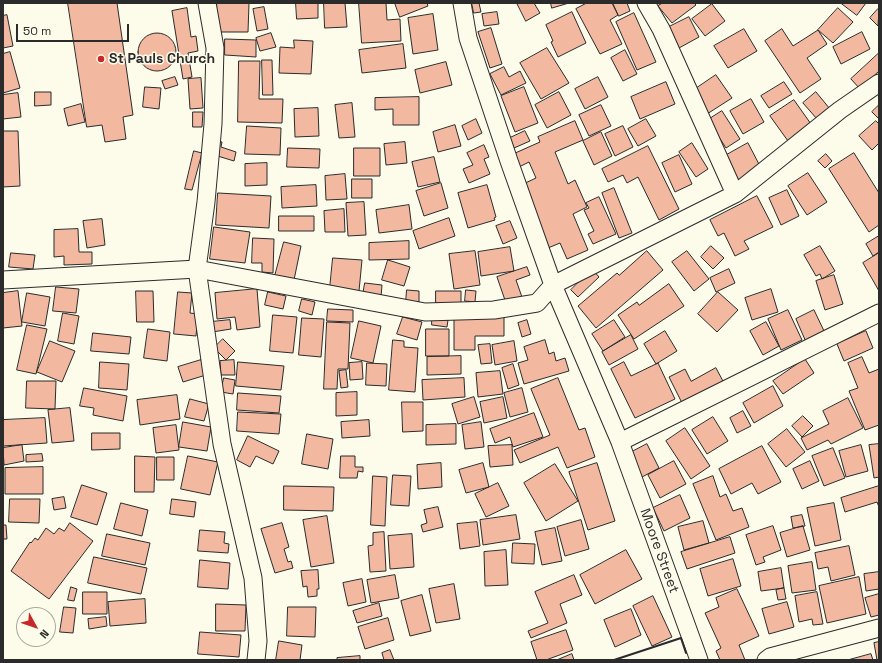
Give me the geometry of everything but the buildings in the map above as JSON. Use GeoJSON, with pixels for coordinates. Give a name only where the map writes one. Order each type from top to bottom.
{"type":"FeatureCollection","features":[{"type":"Feature","properties":{"kind":"street"},"geometry":{"type":"LineString","coordinates":[[207,3],[215,48],[213,124],[197,269],[222,444],[253,578],[258,641],[256,660]]}},
{"type":"Feature","properties":{"kind":"street","name":"Moore Street"},"geometry":{"type":"LineString","coordinates":[[462,3],[468,38],[509,161],[553,285],[620,442],[699,660]]}},
{"type":"Feature","properties":{"kind":"street"},"geometry":{"type":"LineString","coordinates":[[646,3],[661,29],[735,194]]}},
{"type":"Feature","properties":{"kind":"street"},"geometry":{"type":"LineString","coordinates":[[3,280],[197,269],[425,312],[494,310],[537,303],[553,285],[735,194],[840,110],[879,83]]}},
{"type":"Feature","properties":{"kind":"street"},"geometry":{"type":"LineString","coordinates":[[620,442],[879,313]]}},
{"type":"Feature","properties":{"kind":"street"},"geometry":{"type":"LineString","coordinates":[[766,660],[770,657],[879,628]]}},
{"type":"Feature","properties":{"kind":"wall"},"geometry":{"type":"LineString","coordinates":[[614,660],[681,638],[686,653]]}},
{"type":"Feature","properties":{"kind":"place","name":"St Pauls Church"},"geometry":{"type":"Point","coordinates":[101,59]}}]}
